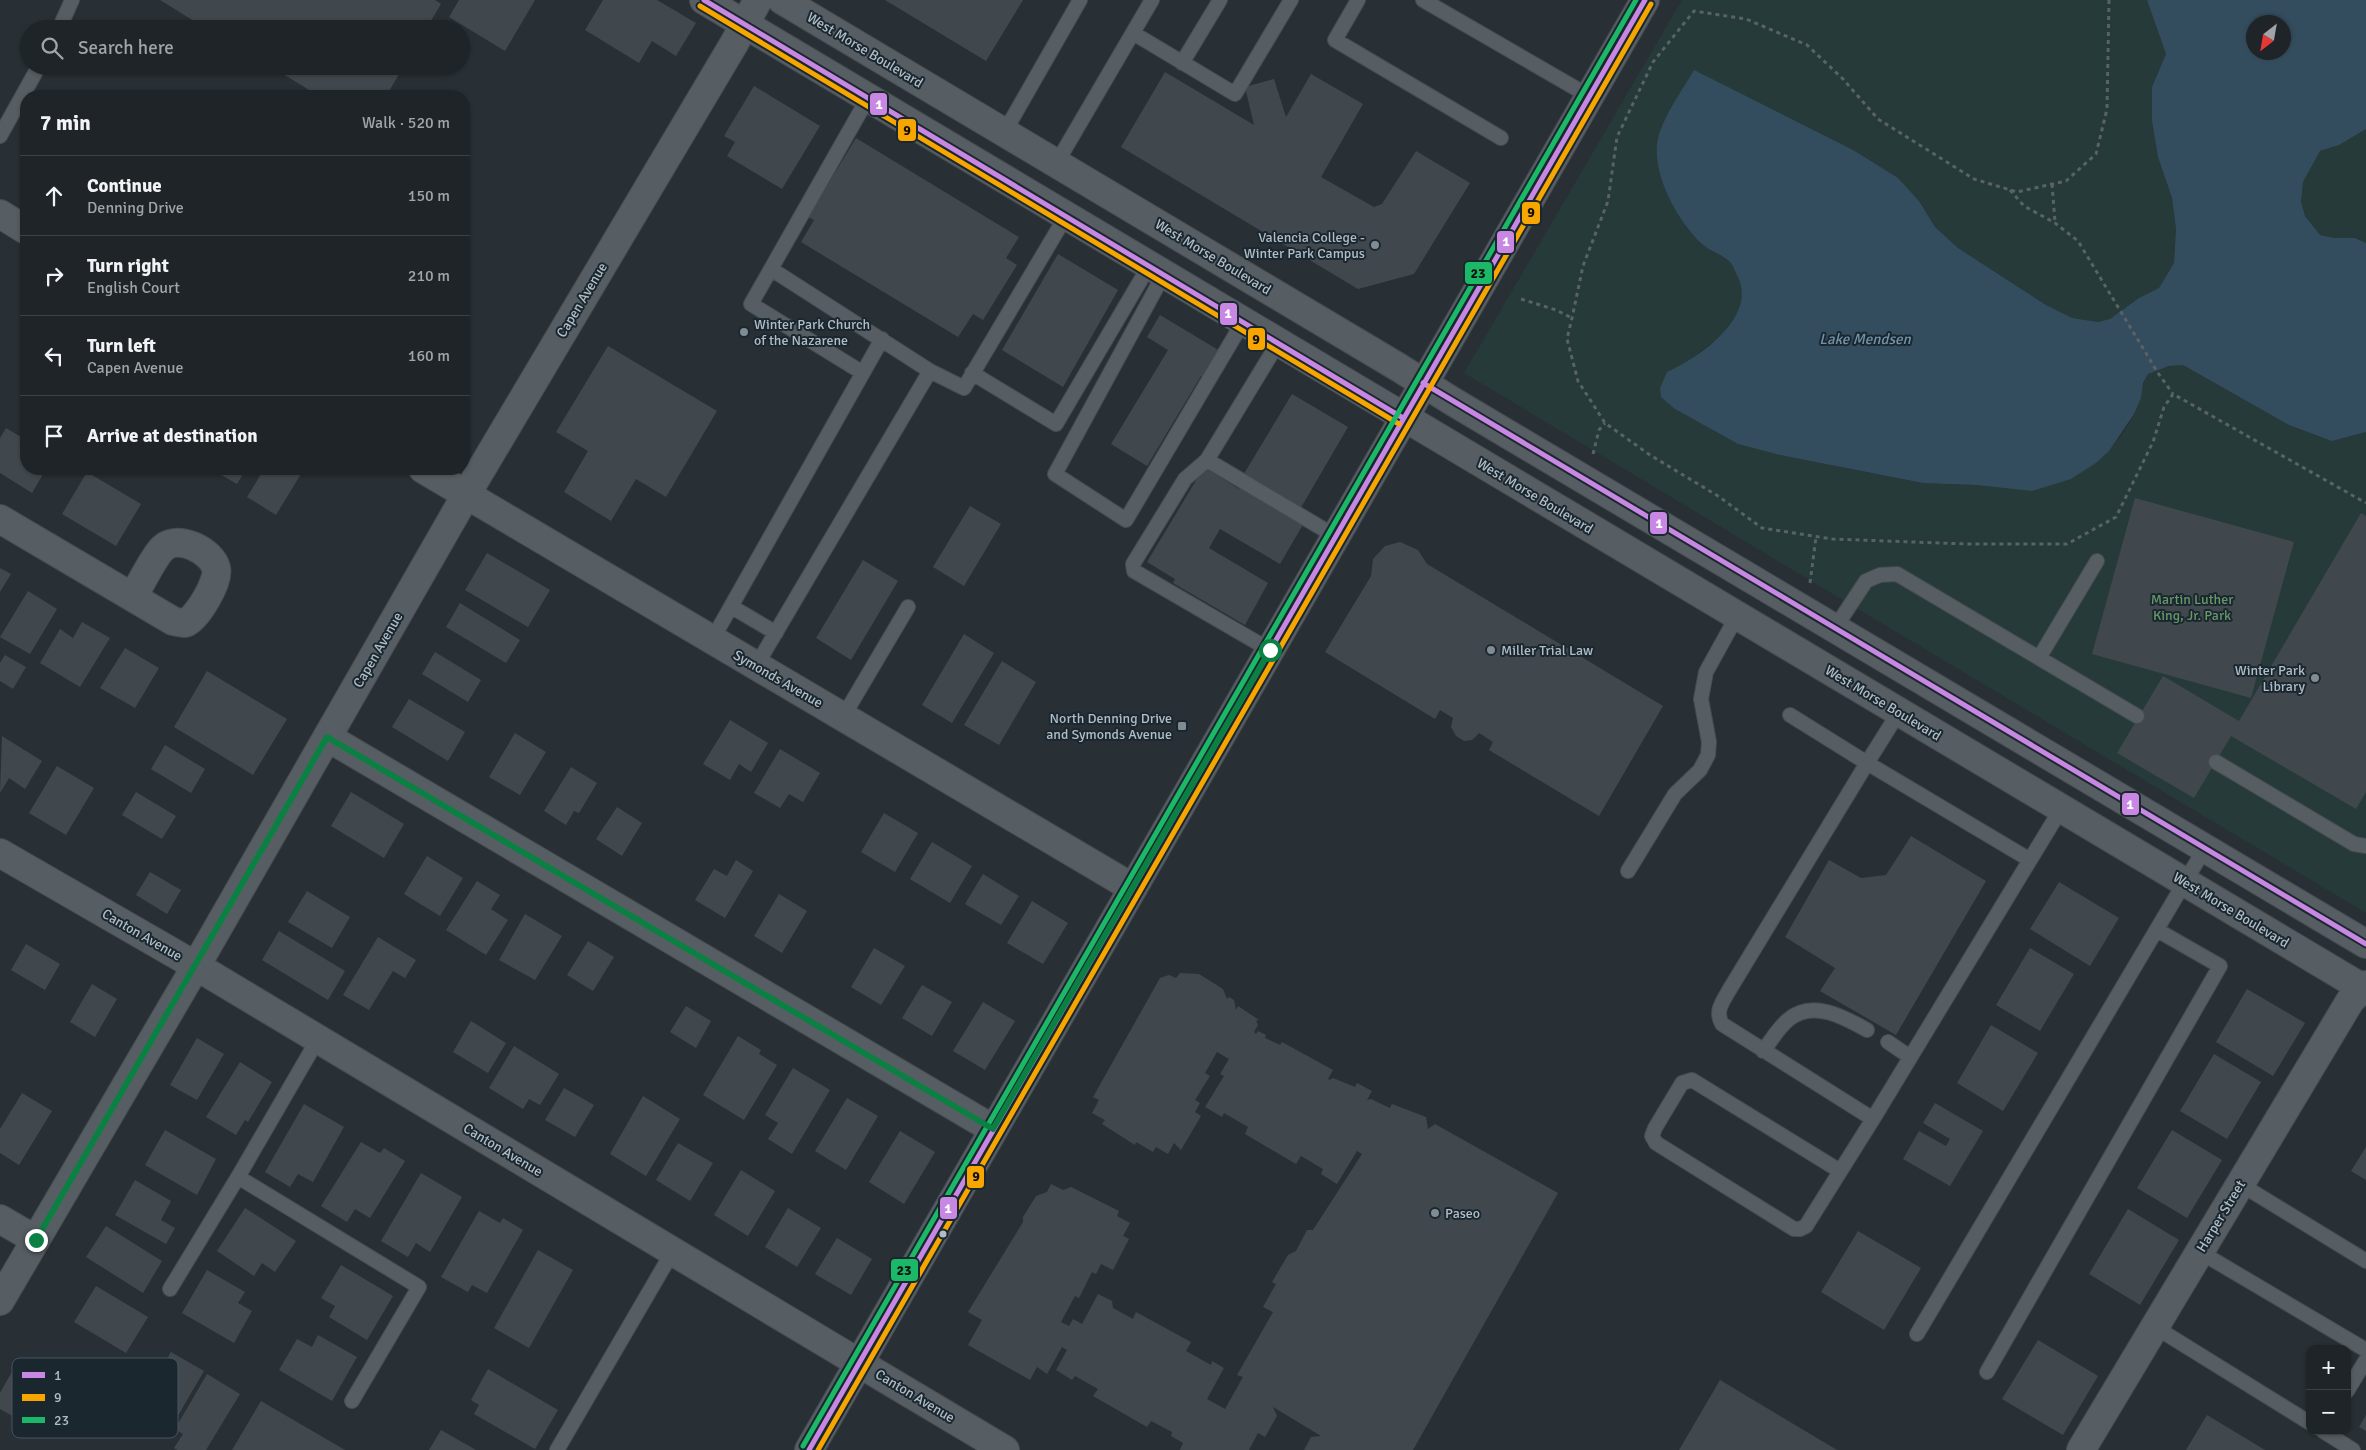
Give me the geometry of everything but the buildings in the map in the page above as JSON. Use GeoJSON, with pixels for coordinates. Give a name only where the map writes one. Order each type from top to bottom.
{"type":"FeatureCollection","features":[{"type":"Feature","properties":{"kind":"street","name":"West Morse Boulevard"},"geometry":{"type":"LineString","coordinates":[[704,0],[1403,418],[2365,988]]}},
{"type":"Feature","properties":{"kind":"street","name":"Capen Avenue"},"geometry":{"type":"LineString","coordinates":[[0,1301],[196,966],[466,495],[758,0]]}},
{"type":"Feature","properties":{"kind":"street","name":"West Morse Boulevard"},"geometry":{"type":"LineString","coordinates":[[782,0],[2366,944]]}},
{"type":"Feature","properties":{"kind":"street"},"geometry":{"type":"LineString","coordinates":[[809,1450],[1645,0]]}},
{"type":"Feature","properties":{"kind":"street"},"geometry":{"type":"LineString","coordinates":[[0,214],[20,226]]}},
{"type":"Feature","properties":{"kind":"street","name":"Symonds Avenue"},"geometry":{"type":"LineString","coordinates":[[432,475],[1133,888]]}},
{"type":"Feature","properties":{"kind":"street"},"geometry":{"type":"LineString","coordinates":[[0,519],[133,597]]}},
{"type":"Feature","properties":{"kind":"street"},"geometry":{"type":"LineString","coordinates":[[1815,662],[1835,628]]}},
{"type":"Feature","properties":{"kind":"street"},"geometry":{"type":"LineString","coordinates":[[327,737],[993,1129]]}},
{"type":"Feature","properties":{"kind":"street","name":"Canton Avenue"},"geometry":{"type":"LineString","coordinates":[[0,853],[196,966],[1005,1450]]}},
{"type":"Feature","properties":{"kind":"street","name":"Harper Street"},"geometry":{"type":"LineString","coordinates":[[2081,1450],[2350,1001],[2365,988]]}},
{"type":"Feature","properties":{"kind":"street"},"geometry":{"type":"LineString","coordinates":[[0,1218],[36,1240]]}},
{"type":"Feature","properties":{"kind":"lane"},"geometry":{"type":"LineString","coordinates":[[64,20],[72,0]]}},
{"type":"Feature","properties":{"kind":"lane"},"geometry":{"type":"LineString","coordinates":[[1004,133],[1080,0]]}},
{"type":"Feature","properties":{"kind":"lane"},"geometry":{"type":"LineString","coordinates":[[1056,164],[1152,0]]}},
{"type":"Feature","properties":{"kind":"lane"},"geometry":{"type":"LineString","coordinates":[[1182,63],[1220,0]]}},
{"type":"Feature","properties":{"kind":"lane"},"geometry":{"type":"LineString","coordinates":[[1132,33],[1235,94],[1291,0]]}},
{"type":"Feature","properties":{"kind":"lane"},"geometry":{"type":"LineString","coordinates":[[1358,0],[1335,40],[1502,138]]}},
{"type":"Feature","properties":{"kind":"lane"},"geometry":{"type":"LineString","coordinates":[[1423,0],[1589,96]]}},
{"type":"Feature","properties":{"kind":"lane"},"geometry":{"type":"LineString","coordinates":[[26,90],[34,75]]}},
{"type":"Feature","properties":{"kind":"lane"},"geometry":{"type":"LineString","coordinates":[[863,373],[751,304],[868,98]]}},
{"type":"Feature","properties":{"kind":"lane"},"geometry":{"type":"LineString","coordinates":[[0,136],[20,100]]}},
{"type":"Feature","properties":{"kind":"lane"},"geometry":{"type":"LineString","coordinates":[[771,269],[930,371],[964,388],[1066,216]]}},
{"type":"Feature","properties":{"kind":"lane"},"geometry":{"type":"LineString","coordinates":[[972,373],[1056,424],[1156,270]]}},
{"type":"Feature","properties":{"kind":"lane"},"geometry":{"type":"LineString","coordinates":[[1156,270],[1055,474],[1126,520],[1243,322]]}},
{"type":"Feature","properties":{"kind":"lane"},"geometry":{"type":"LineString","coordinates":[[712,640],[882,339]]}},
{"type":"Feature","properties":{"kind":"lane"},"geometry":{"type":"LineString","coordinates":[[1270,650],[1134,571],[1133,564],[1185,479],[1207,460],[1278,343]]}},
{"type":"Feature","properties":{"kind":"lane"},"geometry":{"type":"LineString","coordinates":[[756,666],[930,371]]}},
{"type":"Feature","properties":{"kind":"lane"},"geometry":{"type":"LineString","coordinates":[[1207,460],[1335,536]]}},
{"type":"Feature","properties":{"kind":"lane"},"geometry":{"type":"LineString","coordinates":[[2039,658],[2097,561]]}},
{"type":"Feature","properties":{"kind":"lane"},"geometry":{"type":"LineString","coordinates":[[1835,628],[1866,581],[1880,575],[1897,574],[2137,716]]}},
{"type":"Feature","properties":{"kind":"lane"},"geometry":{"type":"LineString","coordinates":[[732,607],[776,632]]}},
{"type":"Feature","properties":{"kind":"lane"},"geometry":{"type":"LineString","coordinates":[[843,717],[908,607]]}},
{"type":"Feature","properties":{"kind":"lane"},"geometry":{"type":"LineString","coordinates":[[1628,871],[1675,794],[1700,770],[1708,755],[1709,742],[1701,700],[1706,672],[1737,616]]}},
{"type":"Feature","properties":{"kind":"lane"},"geometry":{"type":"LineString","coordinates":[[1873,1119],[1722,1024],[1719,1018],[1719,1008],[1899,712]]}},
{"type":"Feature","properties":{"kind":"lane"},"geometry":{"type":"LineString","coordinates":[[1790,715],[2030,860]]}},
{"type":"Feature","properties":{"kind":"lane"},"geometry":{"type":"LineString","coordinates":[[2216,762],[2354,844],[2366,846]]}},
{"type":"Feature","properties":{"kind":"lane"},"geometry":{"type":"LineString","coordinates":[[1840,1170],[1692,1080],[1682,1083],[1652,1136],[1656,1143],[1794,1229],[1806,1226],[2061,809]]}},
{"type":"Feature","properties":{"kind":"lane"},"geometry":{"type":"LineString","coordinates":[[1917,1334],[2205,848]]}},
{"type":"Feature","properties":{"kind":"lane"},"geometry":{"type":"LineString","coordinates":[[1987,1372],[2220,966],[2157,930]]}},
{"type":"Feature","properties":{"kind":"lane"},"geometry":{"type":"LineString","coordinates":[[1763,1051],[1786,1021],[1796,1014],[1808,1010],[1825,1011],[1847,1019],[1867,1030]]}},
{"type":"Feature","properties":{"kind":"lane"},"geometry":{"type":"LineString","coordinates":[[170,1289],[318,1039]]}},
{"type":"Feature","properties":{"kind":"lane"},"geometry":{"type":"LineString","coordinates":[[1888,1042],[1910,1057]]}},
{"type":"Feature","properties":{"kind":"lane"},"geometry":{"type":"LineString","coordinates":[[238,1177],[420,1287],[352,1401]]}},
{"type":"Feature","properties":{"kind":"lane"},"geometry":{"type":"LineString","coordinates":[[2240,1184],[2366,1261]]}},
{"type":"Feature","properties":{"kind":"lane"},"geometry":{"type":"LineString","coordinates":[[557,1450],[672,1251]]}},
{"type":"Feature","properties":{"kind":"lane"},"geometry":{"type":"LineString","coordinates":[[2200,1252],[2366,1350]]}},
{"type":"Feature","properties":{"kind":"lane"},"geometry":{"type":"LineString","coordinates":[[2154,1327],[2306,1421]]}},
{"type":"Feature","properties":{"kind":"lane"},"geometry":{"type":"LineString","coordinates":[[2348,1390],[2366,1360]]}},
{"type":"Feature","properties":{"kind":"lane"},"geometry":{"type":"LineString","coordinates":[[2330,1435],[2354,1450]]}},
{"type":"Feature","properties":{"kind":"path"},"geometry":{"type":"LineString","coordinates":[[2109,0],[2107,109],[2096,154],[2066,181],[2017,192],[1974,179],[1878,119],[1843,78],[1807,45],[1746,19],[1694,11],[1653,62],[1617,137],[1608,200],[1583,266],[1567,339],[1578,381],[1605,423],[1650,455],[1718,496],[1762,528],[1816,537],[1967,544],[2067,544],[2116,517],[2153,442],[2164,407],[2173,394]]}},
{"type":"Feature","properties":{"kind":"path"},"geometry":{"type":"LineString","coordinates":[[2052,184],[2055,222]]}},
{"type":"Feature","properties":{"kind":"path"},"geometry":{"type":"LineString","coordinates":[[2010,189],[2024,206],[2055,222],[2078,242],[2158,374],[2173,394],[2366,504]]}},
{"type":"Feature","properties":{"kind":"path"},"geometry":{"type":"LineString","coordinates":[[1521,299],[1556,310],[1572,318]]}},
{"type":"Feature","properties":{"kind":"path"},"geometry":{"type":"LineString","coordinates":[[1593,457],[1599,430],[1605,423]]}},
{"type":"Feature","properties":{"kind":"path"},"geometry":{"type":"LineString","coordinates":[[1807,592],[1812,577],[1816,537]]}},
{"type":"Feature","properties":{"kind":"green space","name":"Martin Luther King, Jr. Park"},"geometry":{"type":"Polygon","coordinates":[[[1682,0],[2147,0],[2166,54],[2152,87],[2152,121],[2158,157],[2172,198],[2176,229],[2174,263],[2159,288],[2139,298],[2110,319],[2098,322],[2072,318],[2046,305],[1958,248],[1935,227],[1919,201],[1853,150],[1755,102],[1657,147],[1661,173],[1670,200],[1702,244],[1731,262],[1744,287],[1739,311],[1724,333],[1685,364],[1667,372],[1675,409],[1738,444],[1780,455],[1923,483],[1977,485],[2096,463],[2126,428],[2136,410],[2142,387],[2149,374],[2170,366],[2183,365],[2289,425],[2332,441],[2366,432],[2366,913],[1464,373],[1682,0]]]}},
{"type":"Feature","properties":{"kind":"green space"},"geometry":{"type":"Polygon","coordinates":[[[2366,129],[2366,243],[2355,238],[2334,238],[2320,235],[2305,216],[2301,202],[2303,182],[2320,151],[2339,145],[2366,129]]]}},
{"type":"Feature","properties":{"kind":"water","name":"Lake Mendsen"},"geometry":{"type":"Polygon","coordinates":[[[2147,0],[2366,0],[2366,129],[2339,145],[2320,151],[2303,182],[2301,202],[2305,216],[2320,235],[2334,238],[2355,238],[2366,243],[2366,432],[2332,441],[2289,425],[2183,365],[2169,366],[2148,374],[2143,383],[2141,398],[2134,414],[2109,451],[2096,463],[2071,479],[2032,491],[1977,485],[1923,483],[1780,455],[1738,444],[1675,409],[1661,397],[1660,388],[1667,372],[1709,346],[1733,320],[1740,305],[1742,290],[1731,263],[1704,246],[1684,223],[1669,198],[1659,171],[1657,145],[1662,127],[1694,70],[1853,150],[1898,178],[1919,201],[1935,227],[1958,248],[2046,305],[2072,318],[2098,322],[2110,319],[2139,298],[2159,288],[2174,263],[2176,229],[2172,198],[2158,157],[2152,121],[2152,87],[2166,54],[2147,0]]]}},
{"type":"Feature","properties":{"kind":"transit line","name":"1"},"geometry":{"type":"LineString","coordinates":[[704,0],[1403,418]]}},
{"type":"Feature","properties":{"kind":"transit line","name":"23"},"geometry":{"type":"LineString","coordinates":[[803,1446],[1636,0]]}},
{"type":"Feature","properties":{"kind":"transit line","name":"1"},"geometry":{"type":"LineString","coordinates":[[809,1450],[1645,0]]}},
{"type":"Feature","properties":{"kind":"transit line","name":"9"},"geometry":{"type":"LineString","coordinates":[[818,1450],[1651,4]]}},
{"type":"Feature","properties":{"kind":"transit line","name":"9"},"geometry":{"type":"LineString","coordinates":[[700,6],[1399,424]]}},
{"type":"Feature","properties":{"kind":"transit line","name":"1"},"geometry":{"type":"LineString","coordinates":[[1423,383],[2366,944]]}},
{"type":"Feature","properties":{"kind":"place","name":"Valencia College - Winter Park Campus"},"geometry":{"type":"Point","coordinates":[1375,245]}},
{"type":"Feature","properties":{"kind":"place","name":"Winter Park Church of the Nazarene"},"geometry":{"type":"Point","coordinates":[744,332]}},
{"type":"Feature","properties":{"kind":"place","name":"Miller Trial Law"},"geometry":{"type":"Point","coordinates":[1491,650]}},
{"type":"Feature","properties":{"kind":"place","name":"Winter Park Library"},"geometry":{"type":"Point","coordinates":[2315,678]}},
{"type":"Feature","properties":{"kind":"place","name":"North Denning Drive and Symonds Avenue"},"geometry":{"type":"Point","coordinates":[1182,726]}},
{"type":"Feature","properties":{"kind":"place","name":"Paseo"},"geometry":{"type":"Point","coordinates":[1435,1213]}},
{"type":"Feature","properties":{"kind":"route"},"geometry":{"type":"LineString","coordinates":[[36,1240],[327,737],[993,1129],[1270,650]]}}]}
